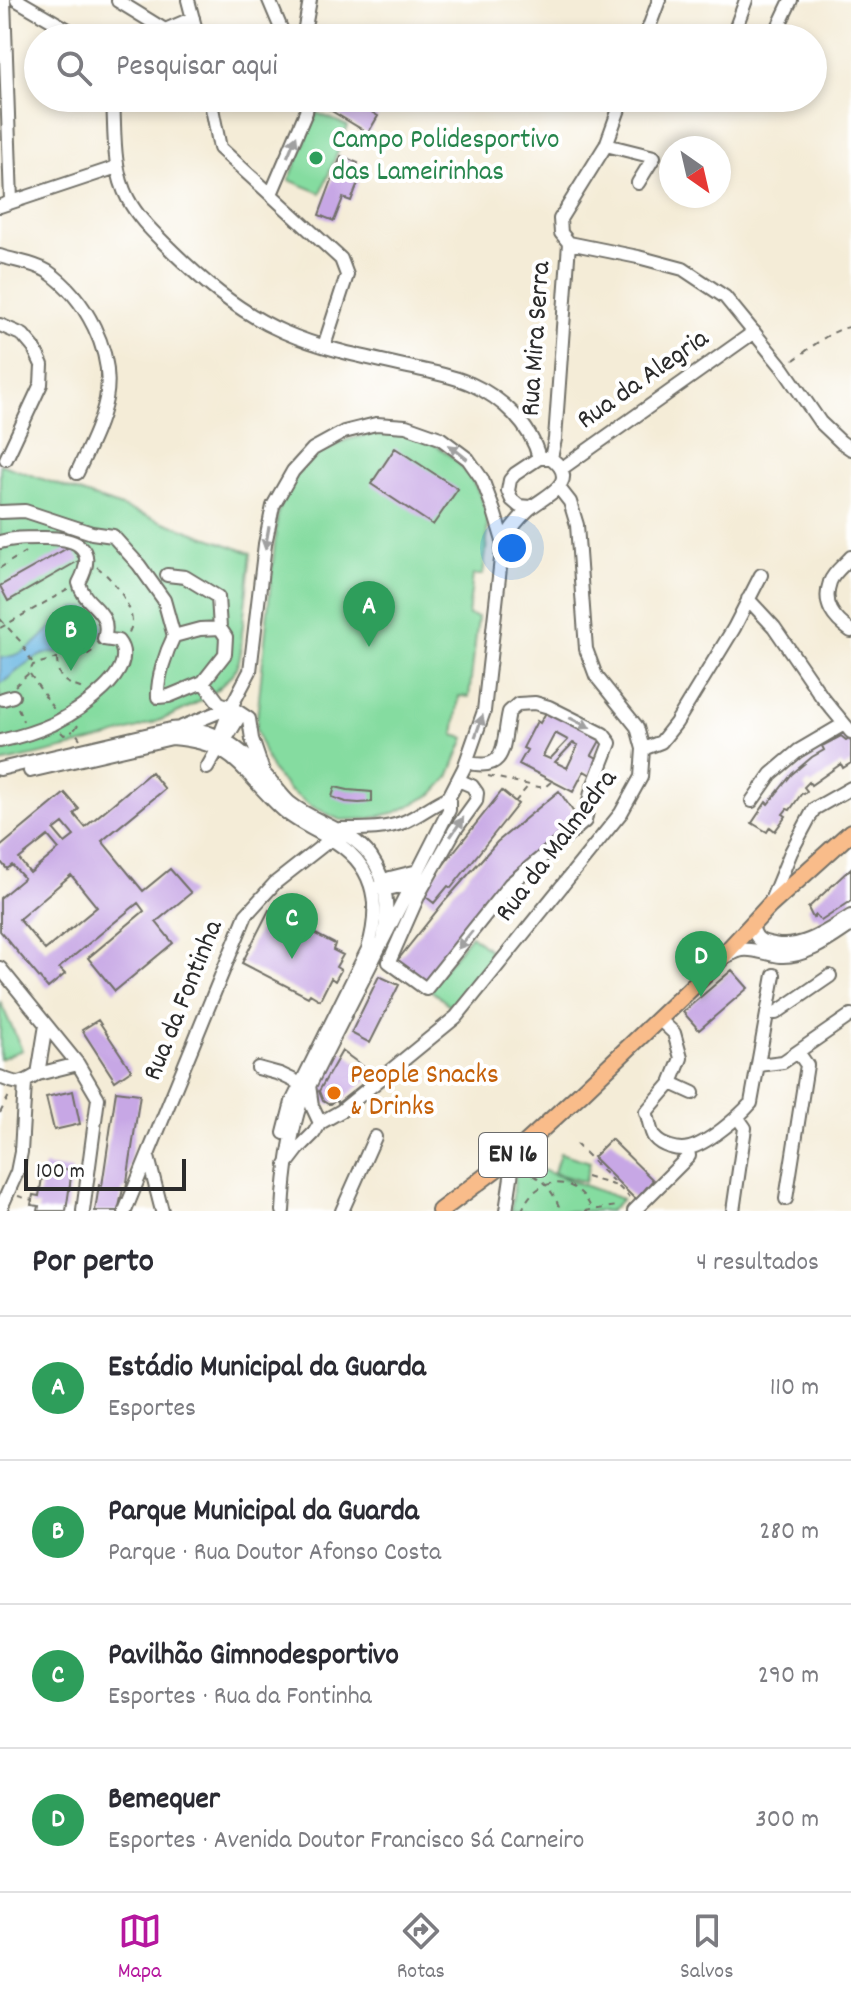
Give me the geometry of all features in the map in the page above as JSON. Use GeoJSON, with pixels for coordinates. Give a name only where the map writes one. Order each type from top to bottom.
{"type":"FeatureCollection","features":[{"type":"Feature","properties":{"kind":"main road","name":"EN 16"},"geometry":{"type":"LineString","coordinates":[[440,1211],[511,1164],[746,938],[769,906],[851,832]]}},
{"type":"Feature","properties":{"kind":"street"},"geometry":{"type":"LineString","coordinates":[[4,0],[6,203],[117,167]]}},
{"type":"Feature","properties":{"kind":"street"},"geometry":{"type":"LineString","coordinates":[[17,0],[58,24]]}},
{"type":"Feature","properties":{"kind":"street"},"geometry":{"type":"LineString","coordinates":[[188,0],[194,24]]}},
{"type":"Feature","properties":{"kind":"street"},"geometry":{"type":"LineString","coordinates":[[269,0],[279,24]]}},
{"type":"Feature","properties":{"kind":"street"},"geometry":{"type":"LineString","coordinates":[[306,24],[310,0]]}},
{"type":"Feature","properties":{"kind":"street"},"geometry":{"type":"LineString","coordinates":[[650,24],[659,0]]}},
{"type":"Feature","properties":{"kind":"street"},"geometry":{"type":"LineString","coordinates":[[737,24],[746,0]]}},
{"type":"Feature","properties":{"kind":"street"},"geometry":{"type":"LineString","coordinates":[[780,24],[791,0]]}},
{"type":"Feature","properties":{"kind":"street"},"geometry":{"type":"LineString","coordinates":[[118,1],[155,24]]}},
{"type":"Feature","properties":{"kind":"street"},"geometry":{"type":"LineString","coordinates":[[146,7],[160,24]]}},
{"type":"Feature","properties":{"kind":"street"},"geometry":{"type":"LineString","coordinates":[[179,24],[193,18]]}},
{"type":"Feature","properties":{"kind":"street"},"geometry":{"type":"LineString","coordinates":[[114,112],[117,167],[128,198],[143,221],[218,294],[260,320],[324,346],[469,383],[497,398],[518,419],[545,458],[561,469],[563,478],[559,488],[531,507],[512,526],[503,541]]}},
{"type":"Feature","properties":{"kind":"street"},"geometry":{"type":"LineString","coordinates":[[213,112],[220,148],[341,259],[347,275],[324,346]]}},
{"type":"Feature","properties":{"kind":"street"},"geometry":{"type":"LineString","coordinates":[[271,194],[306,112]]}},
{"type":"Feature","properties":{"kind":"street","name":"Rua Mira Serra"},"geometry":{"type":"LineString","coordinates":[[545,458],[555,439],[569,243],[561,233],[560,219],[606,145],[618,112]]}},
{"type":"Feature","properties":{"kind":"street"},"geometry":{"type":"LineString","coordinates":[[606,145],[654,157],[638,183]]}},
{"type":"Feature","properties":{"kind":"street"},"geometry":{"type":"LineString","coordinates":[[569,243],[683,269],[725,297],[783,368],[820,422],[851,449]]}},
{"type":"Feature","properties":{"kind":"street"},"geometry":{"type":"LineString","coordinates":[[0,256],[44,269],[62,284],[80,302],[92,321],[102,348],[107,373],[106,398],[77,473]]}},
{"type":"Feature","properties":{"kind":"street"},"geometry":{"type":"LineString","coordinates":[[0,325],[23,335],[42,365],[41,384],[6,459]]}},
{"type":"Feature","properties":{"kind":"street","name":"Rua da Alegria"},"geometry":{"type":"LineString","coordinates":[[561,469],[754,332]]}},
{"type":"Feature","properties":{"kind":"street"},"geometry":{"type":"LineString","coordinates":[[207,768],[221,743],[222,730],[236,710],[250,671],[265,544],[273,506],[293,471],[313,449],[344,432],[376,424],[406,426],[440,438],[468,459],[482,479],[503,541],[484,711],[466,762],[449,797],[449,810],[383,940],[305,1084],[292,1102],[283,1211]]}},
{"type":"Feature","properties":{"kind":"street"},"geometry":{"type":"LineString","coordinates":[[531,507],[519,506],[512,500],[508,491],[510,480],[515,474],[545,458]]}},
{"type":"Feature","properties":{"kind":"street"},"geometry":{"type":"LineString","coordinates":[[482,479],[494,482],[510,480]]}},
{"type":"Feature","properties":{"kind":"street","name":"Rua da Malmedra"},"geometry":{"type":"LineString","coordinates":[[286,1165],[317,1128],[456,1017],[621,813],[641,777],[643,749],[637,727],[596,676],[586,649],[577,525],[570,502],[559,488]]}},
{"type":"Feature","properties":{"kind":"street"},"geometry":{"type":"LineString","coordinates":[[0,512],[25,511],[92,533],[113,536],[139,565],[164,600],[174,636],[167,649],[158,697],[169,696],[203,682],[225,654],[226,637],[220,628],[218,597],[185,577],[167,575]]}},
{"type":"Feature","properties":{"kind":"street"},"geometry":{"type":"LineString","coordinates":[[0,542],[13,538],[59,537],[73,540],[83,548],[87,559],[79,583],[81,592],[104,615],[107,629],[104,639],[118,641],[124,648],[124,659],[117,676],[98,694],[61,719],[0,741]]}},
{"type":"Feature","properties":{"kind":"street"},"geometry":{"type":"LineString","coordinates":[[851,557],[831,580],[828,602],[836,620],[851,631]]}},
{"type":"Feature","properties":{"kind":"street"},"geometry":{"type":"LineString","coordinates":[[643,749],[661,742],[676,723],[734,628],[761,575]]}},
{"type":"Feature","properties":{"kind":"street"},"geometry":{"type":"LineString","coordinates":[[748,599],[774,627],[822,697],[848,728],[798,751],[771,774],[752,801]]}},
{"type":"Feature","properties":{"kind":"street"},"geometry":{"type":"LineString","coordinates":[[174,636],[200,629],[220,628]]}},
{"type":"Feature","properties":{"kind":"street"},"geometry":{"type":"LineString","coordinates":[[203,682],[219,703],[249,719],[264,774]]}},
{"type":"Feature","properties":{"kind":"street"},"geometry":{"type":"LineString","coordinates":[[458,780],[472,786],[477,793],[476,801],[455,830],[420,892],[389,962],[426,989],[510,884],[585,821],[591,792],[610,743],[603,734],[549,707],[535,703],[518,704],[509,712],[504,750],[496,762],[482,766],[466,762]]}},
{"type":"Feature","properties":{"kind":"street"},"geometry":{"type":"LineString","coordinates":[[0,769],[182,727],[236,710]]}},
{"type":"Feature","properties":{"kind":"street"},"geometry":{"type":"LineString","coordinates":[[182,727],[202,730],[221,743],[283,811],[336,834],[387,828],[449,797]]}},
{"type":"Feature","properties":{"kind":"street"},"geometry":{"type":"LineString","coordinates":[[0,777],[172,738],[221,743],[240,749],[290,803],[336,834],[378,888],[387,922],[383,940]]}},
{"type":"Feature","properties":{"kind":"street"},"geometry":{"type":"LineString","coordinates":[[769,906],[791,852],[814,809],[851,788]]}},
{"type":"Feature","properties":{"kind":"street","name":"Rua da Fontinha"},"geometry":{"type":"LineString","coordinates":[[125,1211],[246,915],[275,883],[336,834]]}},
{"type":"Feature","properties":{"kind":"street"},"geometry":{"type":"LineString","coordinates":[[317,1128],[305,1084],[368,949],[378,888],[390,878],[415,877]]}},
{"type":"Feature","properties":{"kind":"street"},"geometry":{"type":"LineString","coordinates":[[746,938],[757,951],[779,956],[801,954],[851,916]]}},
{"type":"Feature","properties":{"kind":"street"},"geometry":{"type":"LineString","coordinates":[[746,938],[779,945],[797,944],[819,940],[851,925]]}},
{"type":"Feature","properties":{"kind":"street"},"geometry":{"type":"LineString","coordinates":[[0,968],[78,1064],[98,1098],[83,1211]]}},
{"type":"Feature","properties":{"kind":"street"},"geometry":{"type":"LineString","coordinates":[[659,1019],[674,1033],[681,1058],[671,1083],[646,1112],[654,1137],[670,1148],[688,1149],[738,1118],[751,1103],[774,975]]}},
{"type":"Feature","properties":{"kind":"street"},"geometry":{"type":"LineString","coordinates":[[767,1013],[776,1013],[830,976]]}},
{"type":"Feature","properties":{"kind":"street"},"geometry":{"type":"LineString","coordinates":[[758,1065],[783,1062],[851,1015]]}},
{"type":"Feature","properties":{"kind":"street"},"geometry":{"type":"LineString","coordinates":[[38,1074],[46,1025]]}},
{"type":"Feature","properties":{"kind":"street"},"geometry":{"type":"LineString","coordinates":[[786,1199],[807,1065],[798,1052]]}},
{"type":"Feature","properties":{"kind":"street"},"geometry":{"type":"LineString","coordinates":[[0,1077],[20,1083],[38,1074],[78,1064]]}},
{"type":"Feature","properties":{"kind":"street"},"geometry":{"type":"LineString","coordinates":[[258,1068],[305,1084]]}},
{"type":"Feature","properties":{"kind":"street"},"geometry":{"type":"LineString","coordinates":[[0,1210],[10,1192],[21,1152],[20,1083]]}},
{"type":"Feature","properties":{"kind":"street"},"geometry":{"type":"LineString","coordinates":[[671,1083],[693,1093]]}},
{"type":"Feature","properties":{"kind":"street"},"geometry":{"type":"LineString","coordinates":[[733,1211],[745,1128],[738,1118]]}},
{"type":"Feature","properties":{"kind":"street"},"geometry":{"type":"LineString","coordinates":[[290,1122],[303,1120],[317,1128]]}},
{"type":"Feature","properties":{"kind":"street"},"geometry":{"type":"LineString","coordinates":[[274,1211],[278,1166],[290,1122]]}},
{"type":"Feature","properties":{"kind":"street"},"geometry":{"type":"LineString","coordinates":[[342,1211],[375,1137]]}},
{"type":"Feature","properties":{"kind":"street"},"geometry":{"type":"LineString","coordinates":[[633,1208],[689,1156],[688,1149]]}},
{"type":"Feature","properties":{"kind":"street"},"geometry":{"type":"LineString","coordinates":[[148,1157],[162,1211]]}},
{"type":"Feature","properties":{"kind":"street"},"geometry":{"type":"LineString","coordinates":[[506,1211],[511,1164]]}},
{"type":"Feature","properties":{"kind":"path"},"geometry":{"type":"LineString","coordinates":[[783,368],[819,342],[851,327]]}},
{"type":"Feature","properties":{"kind":"path"},"geometry":{"type":"LineString","coordinates":[[0,568],[24,553],[35,538]]}},
{"type":"Feature","properties":{"kind":"path"},"geometry":{"type":"LineString","coordinates":[[87,559],[109,576],[125,599],[132,623],[124,648]]}},
{"type":"Feature","properties":{"kind":"path"},"geometry":{"type":"LineString","coordinates":[[0,628],[79,583]]}},
{"type":"Feature","properties":{"kind":"path"},"geometry":{"type":"LineString","coordinates":[[0,619],[21,642],[33,665]]}},
{"type":"Feature","properties":{"kind":"path"},"geometry":{"type":"LineString","coordinates":[[28,733],[11,697],[33,665],[57,658],[83,657],[104,639]]}},
{"type":"Feature","properties":{"kind":"path"},"geometry":{"type":"LineString","coordinates":[[57,658],[57,673],[65,682],[98,694]]}},
{"type":"Feature","properties":{"kind":"path"},"geometry":{"type":"LineString","coordinates":[[29,673],[61,719]]}},
{"type":"Feature","properties":{"kind":"path"},"geometry":{"type":"LineString","coordinates":[[73,712],[78,726],[74,730],[84,745]]}},
{"type":"Feature","properties":{"kind":"path"},"geometry":{"type":"LineString","coordinates":[[487,776],[545,787],[552,781]]}},
{"type":"Feature","properties":{"kind":"path"},"geometry":{"type":"LineString","coordinates":[[515,802],[529,785]]}},
{"type":"Feature","properties":{"kind":"path"},"geometry":{"type":"LineString","coordinates":[[0,1113],[20,1083]]}},
{"type":"Feature","properties":{"kind":"path"},"geometry":{"type":"LineString","coordinates":[[576,1144],[631,1199],[633,1208]]}},
{"type":"Feature","properties":{"kind":"path"},"geometry":{"type":"LineString","coordinates":[[511,1164],[547,1185],[561,1211]]}},
{"type":"Feature","properties":{"kind":"path"},"geometry":{"type":"LineString","coordinates":[[586,1177],[619,1186]]}},
{"type":"Feature","properties":{"kind":"path"},"geometry":{"type":"LineString","coordinates":[[522,1211],[533,1192],[560,1183],[584,1195],[591,1210]]}},
{"type":"Feature","properties":{"kind":"path"},"geometry":{"type":"LineString","coordinates":[[10,1192],[32,1200]]}},
{"type":"Feature","properties":{"kind":"path"},"geometry":{"type":"LineString","coordinates":[[585,1211],[617,1206]]}},
{"type":"Feature","properties":{"kind":"green space","name":"Campo Polidesportivo das Lameirinhas"},"geometry":{"type":"Polygon","coordinates":[[[317,113],[348,126],[321,193],[289,180],[317,113]]]}},
{"type":"Feature","properties":{"kind":"green space"},"geometry":{"type":"Polygon","coordinates":[[[378,432],[419,438],[433,444],[458,463],[477,489],[487,519],[488,533],[483,575],[473,575],[468,615],[478,617],[469,697],[459,696],[454,735],[465,738],[449,777],[433,794],[397,812],[368,819],[340,820],[311,806],[289,790],[273,772],[256,728],[278,512],[296,474],[316,455],[346,440],[378,432]]]}},
{"type":"Feature","properties":{"kind":"green space"},"geometry":{"type":"Polygon","coordinates":[[[0,464],[251,553],[240,656],[223,684],[199,702],[132,730],[0,763],[0,464]]]}},
{"type":"Feature","properties":{"kind":"green space"},"geometry":{"type":"Polygon","coordinates":[[[471,935],[494,954],[452,1007],[428,988],[471,935]]]}},
{"type":"Feature","properties":{"kind":"green space"},"geometry":{"type":"Polygon","coordinates":[[[0,1001],[22,1050],[0,1059],[0,1001]]]}},
{"type":"Feature","properties":{"kind":"green space"},"geometry":{"type":"Polygon","coordinates":[[[560,1153],[590,1162],[585,1182],[554,1173],[560,1153]]]}},
{"type":"Feature","properties":{"kind":"green space"},"geometry":{"type":"Polygon","coordinates":[[[517,1161],[622,1199],[610,1211],[511,1211],[517,1161]]]}},
{"type":"Feature","properties":{"kind":"water"},"geometry":{"type":"Polygon","coordinates":[[[76,608],[91,608],[100,617],[103,628],[96,642],[81,650],[42,655],[0,684],[0,658],[24,651],[76,608]]]}},
{"type":"Feature","properties":{"kind":"building"},"geometry":{"type":"Polygon","coordinates":[[[333,112],[371,112],[378,116],[368,133],[333,112]]]}},
{"type":"Feature","properties":{"kind":"building"},"geometry":{"type":"Polygon","coordinates":[[[341,156],[358,163],[355,171],[362,173],[351,201],[343,198],[334,221],[319,215],[341,156]]]}},
{"type":"Feature","properties":{"kind":"building"},"geometry":{"type":"Polygon","coordinates":[[[395,448],[458,489],[433,525],[371,484],[395,448]]]}},
{"type":"Feature","properties":{"kind":"building"},"geometry":{"type":"Polygon","coordinates":[[[71,546],[80,560],[8,601],[0,586],[71,546]]]}},
{"type":"Feature","properties":{"kind":"building"},"geometry":{"type":"Polygon","coordinates":[[[548,709],[602,737],[592,755],[599,759],[591,775],[584,771],[573,792],[519,764],[527,750],[523,748],[537,721],[540,723],[548,709]],[[555,733],[543,756],[550,759],[568,740],[555,733]],[[573,743],[555,762],[567,768],[578,745],[573,743]]]}},
{"type":"Feature","properties":{"kind":"building"},"geometry":{"type":"Polygon","coordinates":[[[841,736],[846,740],[849,738],[851,742],[851,763],[843,768],[841,764],[811,785],[809,782],[804,787],[807,791],[783,814],[786,816],[775,831],[770,827],[767,832],[752,823],[766,802],[768,804],[792,774],[824,750],[822,746],[841,736]]]}},
{"type":"Feature","properties":{"kind":"building"},"geometry":{"type":"Polygon","coordinates":[[[151,772],[165,789],[102,841],[143,891],[170,869],[191,893],[156,922],[173,943],[115,991],[88,958],[144,911],[138,903],[59,968],[65,974],[48,988],[0,931],[0,898],[24,878],[12,865],[7,869],[0,861],[0,847],[65,793],[79,809],[74,814],[85,827],[151,772]],[[63,823],[54,830],[65,843],[74,836],[63,823]],[[48,836],[19,859],[30,873],[59,849],[48,836]],[[71,875],[19,919],[45,950],[97,907],[71,875]]]}},
{"type":"Feature","properties":{"kind":"building"},"geometry":{"type":"Polygon","coordinates":[[[335,787],[372,792],[372,802],[346,802],[332,797],[335,787]]]}},
{"type":"Feature","properties":{"kind":"building"},"geometry":{"type":"Polygon","coordinates":[[[502,791],[518,804],[451,888],[448,886],[434,903],[421,893],[502,791]]]}},
{"type":"Feature","properties":{"kind":"building"},"geometry":{"type":"Polygon","coordinates":[[[559,791],[579,820],[522,867],[426,983],[397,961],[497,842],[559,791]]]}},
{"type":"Feature","properties":{"kind":"building"},"geometry":{"type":"Polygon","coordinates":[[[851,868],[851,901],[821,921],[816,915],[813,918],[808,908],[851,868]]]}},
{"type":"Feature","properties":{"kind":"building"},"geometry":{"type":"Polygon","coordinates":[[[269,910],[335,944],[333,950],[343,955],[336,967],[341,970],[335,981],[331,978],[320,1000],[310,994],[308,997],[242,963],[269,910]]]}},
{"type":"Feature","properties":{"kind":"building"},"geometry":{"type":"Polygon","coordinates":[[[732,970],[748,988],[699,1030],[683,1012],[732,970]]]}},
{"type":"Feature","properties":{"kind":"building"},"geometry":{"type":"Polygon","coordinates":[[[379,976],[399,985],[370,1043],[351,1033],[379,976]]]}},
{"type":"Feature","properties":{"kind":"building"},"geometry":{"type":"Polygon","coordinates":[[[98,1020],[131,1070],[115,1081],[82,1030],[98,1020]]]}},
{"type":"Feature","properties":{"kind":"building"},"geometry":{"type":"Polygon","coordinates":[[[342,1051],[372,1073],[371,1077],[338,1103],[336,1100],[328,1104],[323,1101],[319,1091],[342,1051]]]}},
{"type":"Feature","properties":{"kind":"building"},"geometry":{"type":"Polygon","coordinates":[[[73,1091],[80,1124],[54,1130],[46,1097],[73,1091]]]}},
{"type":"Feature","properties":{"kind":"building"},"geometry":{"type":"Polygon","coordinates":[[[116,1091],[140,1094],[126,1189],[123,1189],[118,1211],[95,1211],[99,1185],[102,1186],[116,1091]]]}},
{"type":"Feature","properties":{"kind":"building"},"geometry":{"type":"Polygon","coordinates":[[[611,1139],[653,1180],[636,1200],[593,1157],[611,1139]]]}},
{"type":"Feature","properties":{"kind":"building"},"geometry":{"type":"Polygon","coordinates":[[[44,1166],[72,1170],[66,1211],[38,1211],[39,1206],[31,1205],[33,1195],[39,1196],[44,1166]]]}},
{"type":"Feature","properties":{"kind":"place","name":"Campo Polidesportivo das Lameirinhas"},"geometry":{"type":"Point","coordinates":[316,158]}},
{"type":"Feature","properties":{"kind":"place","name":"Estádio Municipal da Guarda"},"geometry":{"type":"Point","coordinates":[369,647]}},
{"type":"Feature","properties":{"kind":"place","name":"Parque Municipal da Guarda"},"geometry":{"type":"Point","coordinates":[71,671]}},
{"type":"Feature","properties":{"kind":"place","name":"Pavilhão Gimnodesportivo"},"geometry":{"type":"Point","coordinates":[292,959]}},
{"type":"Feature","properties":{"kind":"place","name":"Bemequer"},"geometry":{"type":"Point","coordinates":[701,997]}},
{"type":"Feature","properties":{"kind":"place","name":"People Snacks & Drinks"},"geometry":{"type":"Point","coordinates":[334,1093]}}]}
